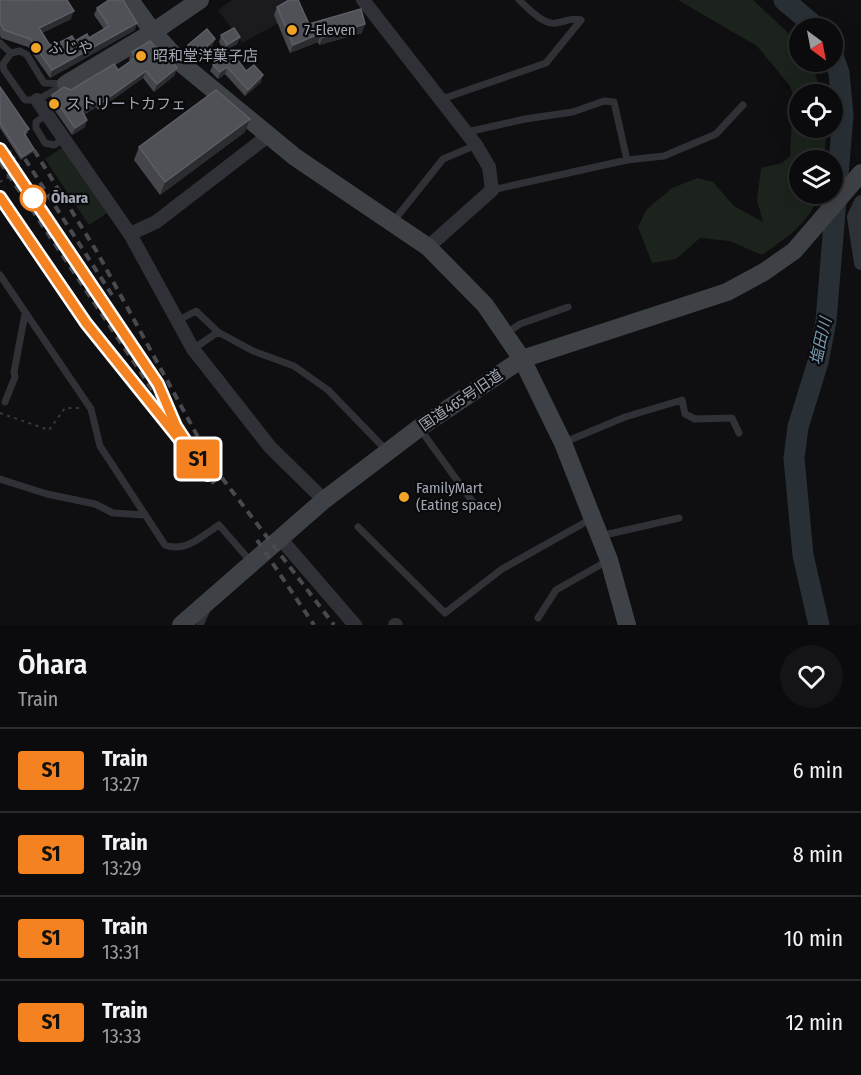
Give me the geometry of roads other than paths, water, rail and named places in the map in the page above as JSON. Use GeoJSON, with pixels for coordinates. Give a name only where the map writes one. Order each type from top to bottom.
{"type":"FeatureCollection","features":[{"type":"Feature","properties":{"kind":"street"},"geometry":{"type":"LineString","coordinates":[[130,0],[153,32],[182,64],[295,157],[428,248],[485,304],[522,359],[563,443],[609,560],[627,625]]}},
{"type":"Feature","properties":{"kind":"street"},"geometry":{"type":"LineString","coordinates":[[66,84],[153,32],[200,0]]}},
{"type":"Feature","properties":{"kind":"street"},"geometry":{"type":"LineString","coordinates":[[363,0],[442,99],[476,145],[489,167],[492,190],[428,248]]}},
{"type":"Feature","properties":{"kind":"street"},"geometry":{"type":"LineString","coordinates":[[39,99],[130,234],[193,350],[270,447],[324,500]]}},
{"type":"Feature","properties":{"kind":"street"},"geometry":{"type":"LineString","coordinates":[[130,234],[156,222],[268,135]]}},
{"type":"Feature","properties":{"kind":"street","name":"国道465号旧道"},"geometry":{"type":"LineString","coordinates":[[182,625],[324,500],[419,428],[522,359],[727,292],[764,272],[794,251],[861,173]]}},
{"type":"Feature","properties":{"kind":"street"},"geometry":{"type":"LineString","coordinates":[[861,201],[854,217],[861,263]]}},
{"type":"Feature","properties":{"kind":"street"},"geometry":{"type":"LineString","coordinates":[[280,538],[355,625]]}},
{"type":"Feature","properties":{"kind":"lane"},"geometry":{"type":"LineString","coordinates":[[442,99],[546,63],[580,20],[572,18],[548,23],[519,0]]}},
{"type":"Feature","properties":{"kind":"lane"},"geometry":{"type":"LineString","coordinates":[[0,43],[11,53]]}},
{"type":"Feature","properties":{"kind":"lane"},"geometry":{"type":"LineString","coordinates":[[39,99],[44,83],[27,55],[20,51],[11,53],[3,64],[4,70],[21,96],[30,102],[39,99],[66,84]]}},
{"type":"Feature","properties":{"kind":"lane"},"geometry":{"type":"LineString","coordinates":[[44,83],[66,84]]}},
{"type":"Feature","properties":{"kind":"lane"},"geometry":{"type":"LineString","coordinates":[[466,132],[525,119],[573,112],[604,101],[614,102],[627,160]]}},
{"type":"Feature","properties":{"kind":"lane"},"geometry":{"type":"LineString","coordinates":[[492,190],[627,160],[664,156],[716,134],[742,105]]}},
{"type":"Feature","properties":{"kind":"lane"},"geometry":{"type":"LineString","coordinates":[[392,223],[443,159],[476,145]]}},
{"type":"Feature","properties":{"kind":"lane"},"geometry":{"type":"LineString","coordinates":[[0,275],[91,409],[100,446],[165,545],[174,549],[187,546],[219,525],[246,556]]}},
{"type":"Feature","properties":{"kind":"lane"},"geometry":{"type":"LineString","coordinates":[[505,334],[520,324],[568,307]]}},
{"type":"Feature","properties":{"kind":"lane"},"geometry":{"type":"LineString","coordinates":[[176,321],[196,311],[218,332],[253,351],[294,366],[353,413],[387,451]]}},
{"type":"Feature","properties":{"kind":"lane"},"geometry":{"type":"LineString","coordinates":[[5,402],[15,377],[25,314]]}},
{"type":"Feature","properties":{"kind":"lane"},"geometry":{"type":"LineString","coordinates":[[193,350],[218,332]]}},
{"type":"Feature","properties":{"kind":"lane"},"geometry":{"type":"LineString","coordinates":[[563,443],[625,417],[682,400],[685,414],[695,419],[732,418],[739,433]]}},
{"type":"Feature","properties":{"kind":"lane"},"geometry":{"type":"LineString","coordinates":[[419,428],[475,505]]}},
{"type":"Feature","properties":{"kind":"lane"},"geometry":{"type":"LineString","coordinates":[[0,479],[47,494],[95,504],[113,513],[145,515]]}},
{"type":"Feature","properties":{"kind":"lane"},"geometry":{"type":"LineString","coordinates":[[358,527],[445,613],[502,569],[593,518]]}},
{"type":"Feature","properties":{"kind":"lane"},"geometry":{"type":"LineString","coordinates":[[600,536],[679,518]]}},
{"type":"Feature","properties":{"kind":"lane"},"geometry":{"type":"LineString","coordinates":[[537,618],[556,590],[609,560]]}},
{"type":"Feature","properties":{"kind":"lane"},"geometry":{"type":"LineString","coordinates":[[200,625],[211,599]]}},
{"type":"Feature","properties":{"kind":"waterway","name":"塩田川"},"geometry":{"type":"LineString","coordinates":[[784,0],[805,18]]}},
{"type":"Feature","properties":{"kind":"waterway","name":"塩田川"},"geometry":{"type":"LineString","coordinates":[[819,625],[803,555],[794,458],[798,427],[818,362],[826,321],[843,115],[839,72]]}},
{"type":"Feature","properties":{"kind":"railway"},"geometry":{"type":"LineString","coordinates":[[0,149],[13,168]]}},
{"type":"Feature","properties":{"kind":"railway"},"geometry":{"type":"LineString","coordinates":[[34,150],[97,252],[216,470],[334,625]]}},
{"type":"Feature","properties":{"kind":"railway"},"geometry":{"type":"LineString","coordinates":[[25,159],[112,295]]}},
{"type":"Feature","properties":{"kind":"railway"},"geometry":{"type":"LineString","coordinates":[[0,162],[174,422]]}},
{"type":"Feature","properties":{"kind":"railway"},"geometry":{"type":"LineString","coordinates":[[0,197],[86,323],[217,487]]}},
{"type":"Feature","properties":{"kind":"railway"},"geometry":{"type":"LineString","coordinates":[[257,540],[314,625]]}},
{"type":"Feature","properties":{"kind":"train","name":"S1"},"geometry":{"type":"LineString","coordinates":[[0,149],[158,384],[176,426],[208,475],[86,323],[0,197]]}},
{"type":"Feature","properties":{"kind":"place","name":"7-Eleven"},"geometry":{"type":"Point","coordinates":[292,30]}},
{"type":"Feature","properties":{"kind":"place","name":"ふじや"},"geometry":{"type":"Point","coordinates":[36,48]}},
{"type":"Feature","properties":{"kind":"place","name":"昭和堂洋菓子店"},"geometry":{"type":"Point","coordinates":[141,56]}},
{"type":"Feature","properties":{"kind":"place","name":"ストリートカフェ"},"geometry":{"type":"Point","coordinates":[54,104]}},
{"type":"Feature","properties":{"kind":"place","name":"Ōhara"},"geometry":{"type":"Point","coordinates":[33,198]}},
{"type":"Feature","properties":{"kind":"place","name":"FamilyMart (Eating space)"},"geometry":{"type":"Point","coordinates":[404,497]}}]}
